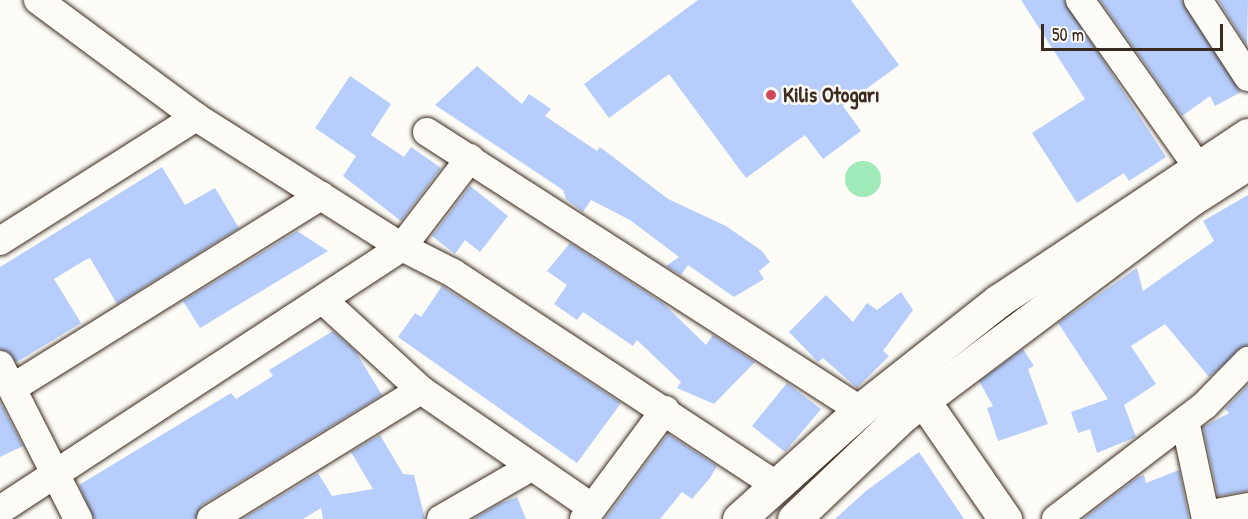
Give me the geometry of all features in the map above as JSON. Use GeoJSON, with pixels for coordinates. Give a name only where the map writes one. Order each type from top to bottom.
{"type":"FeatureCollection","features":[{"type":"Feature","properties":{"kind":"main road"},"geometry":{"type":"LineString","coordinates":[[739,519],[773,483],[860,410],[998,301],[1248,135]]}},
{"type":"Feature","properties":{"kind":"main road"},"geometry":{"type":"LineString","coordinates":[[794,519],[923,400],[1187,202],[1248,163]]}},
{"type":"Feature","properties":{"kind":"main road"},"geometry":{"type":"LineString","coordinates":[[923,400],[1005,519]]}},
{"type":"Feature","properties":{"kind":"street"},"geometry":{"type":"LineString","coordinates":[[38,0],[196,117],[402,247],[453,273],[773,483]]}},
{"type":"Feature","properties":{"kind":"street"},"geometry":{"type":"LineString","coordinates":[[1080,0],[1198,170]]}},
{"type":"Feature","properties":{"kind":"street"},"geometry":{"type":"LineString","coordinates":[[1198,0],[1248,77]]}},
{"type":"Feature","properties":{"kind":"street"},"geometry":{"type":"LineString","coordinates":[[0,241],[196,117]]}},
{"type":"Feature","properties":{"kind":"street"},"geometry":{"type":"LineString","coordinates":[[427,132],[860,410]]}},
{"type":"Feature","properties":{"kind":"street"},"geometry":{"type":"LineString","coordinates":[[0,510],[57,477],[402,247],[470,158]]}},
{"type":"Feature","properties":{"kind":"street"},"geometry":{"type":"LineString","coordinates":[[78,519],[7,376],[321,196]]}},
{"type":"Feature","properties":{"kind":"street"},"geometry":{"type":"LineString","coordinates":[[324,301],[421,390],[531,467],[587,513],[665,410]]}},
{"type":"Feature","properties":{"kind":"street"},"geometry":{"type":"LineString","coordinates":[[1056,519],[1185,421],[1248,361]]}},
{"type":"Feature","properties":{"kind":"street"},"geometry":{"type":"LineString","coordinates":[[211,519],[421,390]]}},
{"type":"Feature","properties":{"kind":"street"},"geometry":{"type":"LineString","coordinates":[[1185,421],[1206,517],[1248,507]]}},
{"type":"Feature","properties":{"kind":"street"},"geometry":{"type":"LineString","coordinates":[[441,519],[531,467]]}},
{"type":"Feature","properties":{"kind":"green space"},"geometry":{"type":"Polygon","coordinates":[[[863,161],[875,167],[881,179],[875,191],[863,197],[851,191],[845,179],[851,167],[863,161]]]}},
{"type":"Feature","properties":{"kind":"building","name":"Kilis Otogarı"},"geometry":{"type":"Polygon","coordinates":[[[698,0],[851,0],[899,65],[843,106],[861,131],[823,159],[805,135],[746,178],[669,74],[609,118],[584,84],[698,0]]]}},
{"type":"Feature","properties":{"kind":"building"},"geometry":{"type":"Polygon","coordinates":[[[1021,0],[1064,0],[1166,157],[1129,181],[1124,173],[1077,203],[1032,133],[1085,99],[1021,0]]]}},
{"type":"Feature","properties":{"kind":"building"},"geometry":{"type":"Polygon","coordinates":[[[1100,0],[1182,0],[1241,92],[1215,106],[1210,96],[1182,116],[1100,0]]]}},
{"type":"Feature","properties":{"kind":"building"},"geometry":{"type":"Polygon","coordinates":[[[1218,0],[1248,0],[1247,46],[1218,0]]]}},
{"type":"Feature","properties":{"kind":"building"},"geometry":{"type":"Polygon","coordinates":[[[477,66],[522,104],[529,94],[551,109],[545,116],[597,151],[600,147],[668,199],[726,226],[762,251],[770,262],[759,271],[764,279],[734,297],[688,265],[681,275],[666,266],[679,257],[630,220],[591,200],[583,212],[566,199],[563,190],[435,105],[477,66]]]}},
{"type":"Feature","properties":{"kind":"building"},"geometry":{"type":"Polygon","coordinates":[[[350,76],[391,104],[371,135],[404,157],[411,147],[441,168],[401,221],[343,176],[356,156],[315,128],[350,76]]]}},
{"type":"Feature","properties":{"kind":"building"},"geometry":{"type":"Polygon","coordinates":[[[162,167],[185,205],[215,188],[239,228],[117,304],[90,258],[85,260],[54,279],[81,323],[17,362],[0,349],[0,267],[162,167]]]}},
{"type":"Feature","properties":{"kind":"building"},"geometry":{"type":"Polygon","coordinates":[[[470,186],[508,216],[480,252],[465,240],[455,254],[432,236],[470,186]]]}},
{"type":"Feature","properties":{"kind":"building"},"geometry":{"type":"Polygon","coordinates":[[[1248,195],[1248,345],[1209,377],[1165,324],[1131,346],[1156,384],[1124,405],[1136,437],[1097,453],[1090,429],[1078,433],[1071,412],[1108,399],[1058,323],[1137,268],[1143,291],[1214,241],[1203,221],[1248,195]]]}},
{"type":"Feature","properties":{"kind":"building"},"geometry":{"type":"Polygon","coordinates":[[[297,231],[328,251],[200,328],[183,301],[297,231]]]}},
{"type":"Feature","properties":{"kind":"building"},"geometry":{"type":"Polygon","coordinates":[[[570,243],[664,304],[706,345],[713,335],[755,362],[714,404],[677,388],[681,382],[637,340],[633,346],[583,312],[577,320],[554,304],[567,285],[547,271],[570,243]]]}},
{"type":"Feature","properties":{"kind":"building"},"geometry":{"type":"Polygon","coordinates":[[[442,286],[621,403],[577,463],[398,337],[415,313],[421,317],[442,286]]]}},
{"type":"Feature","properties":{"kind":"building"},"geometry":{"type":"Polygon","coordinates":[[[901,292],[913,310],[883,351],[889,356],[857,388],[823,358],[818,362],[789,332],[826,295],[853,322],[867,303],[877,310],[901,292]]]}},
{"type":"Feature","properties":{"kind":"building"},"geometry":{"type":"Polygon","coordinates":[[[333,331],[356,352],[382,395],[202,505],[195,519],[94,519],[79,485],[231,393],[236,399],[273,376],[269,370],[333,331]]]}},
{"type":"Feature","properties":{"kind":"building"},"geometry":{"type":"Polygon","coordinates":[[[1023,349],[1034,366],[1028,369],[1048,424],[998,441],[987,408],[993,406],[979,381],[1023,349]]]}},
{"type":"Feature","properties":{"kind":"building"},"geometry":{"type":"Polygon","coordinates":[[[787,383],[821,409],[785,452],[752,426],[787,383]]]}},
{"type":"Feature","properties":{"kind":"building"},"geometry":{"type":"Polygon","coordinates":[[[1248,385],[1248,491],[1218,496],[1203,427],[1229,413],[1225,409],[1248,385]]]}},
{"type":"Feature","properties":{"kind":"building"},"geometry":{"type":"Polygon","coordinates":[[[0,402],[23,446],[0,457],[0,402]]]}},
{"type":"Feature","properties":{"kind":"building"},"geometry":{"type":"Polygon","coordinates":[[[668,434],[717,466],[710,478],[692,499],[682,492],[660,519],[605,519],[668,434]]]}},
{"type":"Feature","properties":{"kind":"building"},"geometry":{"type":"Polygon","coordinates":[[[380,435],[403,474],[414,475],[425,519],[323,519],[321,508],[303,519],[243,519],[318,473],[332,496],[373,489],[351,452],[380,435]]]}},
{"type":"Feature","properties":{"kind":"building"},"geometry":{"type":"Polygon","coordinates":[[[919,452],[964,519],[835,519],[866,491],[919,452]]]}},
{"type":"Feature","properties":{"kind":"building"},"geometry":{"type":"Polygon","coordinates":[[[1179,470],[1189,519],[1083,519],[1138,477],[1144,475],[1146,483],[1179,470]]]}},
{"type":"Feature","properties":{"kind":"building"},"geometry":{"type":"Polygon","coordinates":[[[517,497],[526,519],[474,519],[499,504],[517,497]]]}},
{"type":"Feature","properties":{"kind":"place","name":"Kilis Otogarı"},"geometry":{"type":"Point","coordinates":[771,95]}}]}
